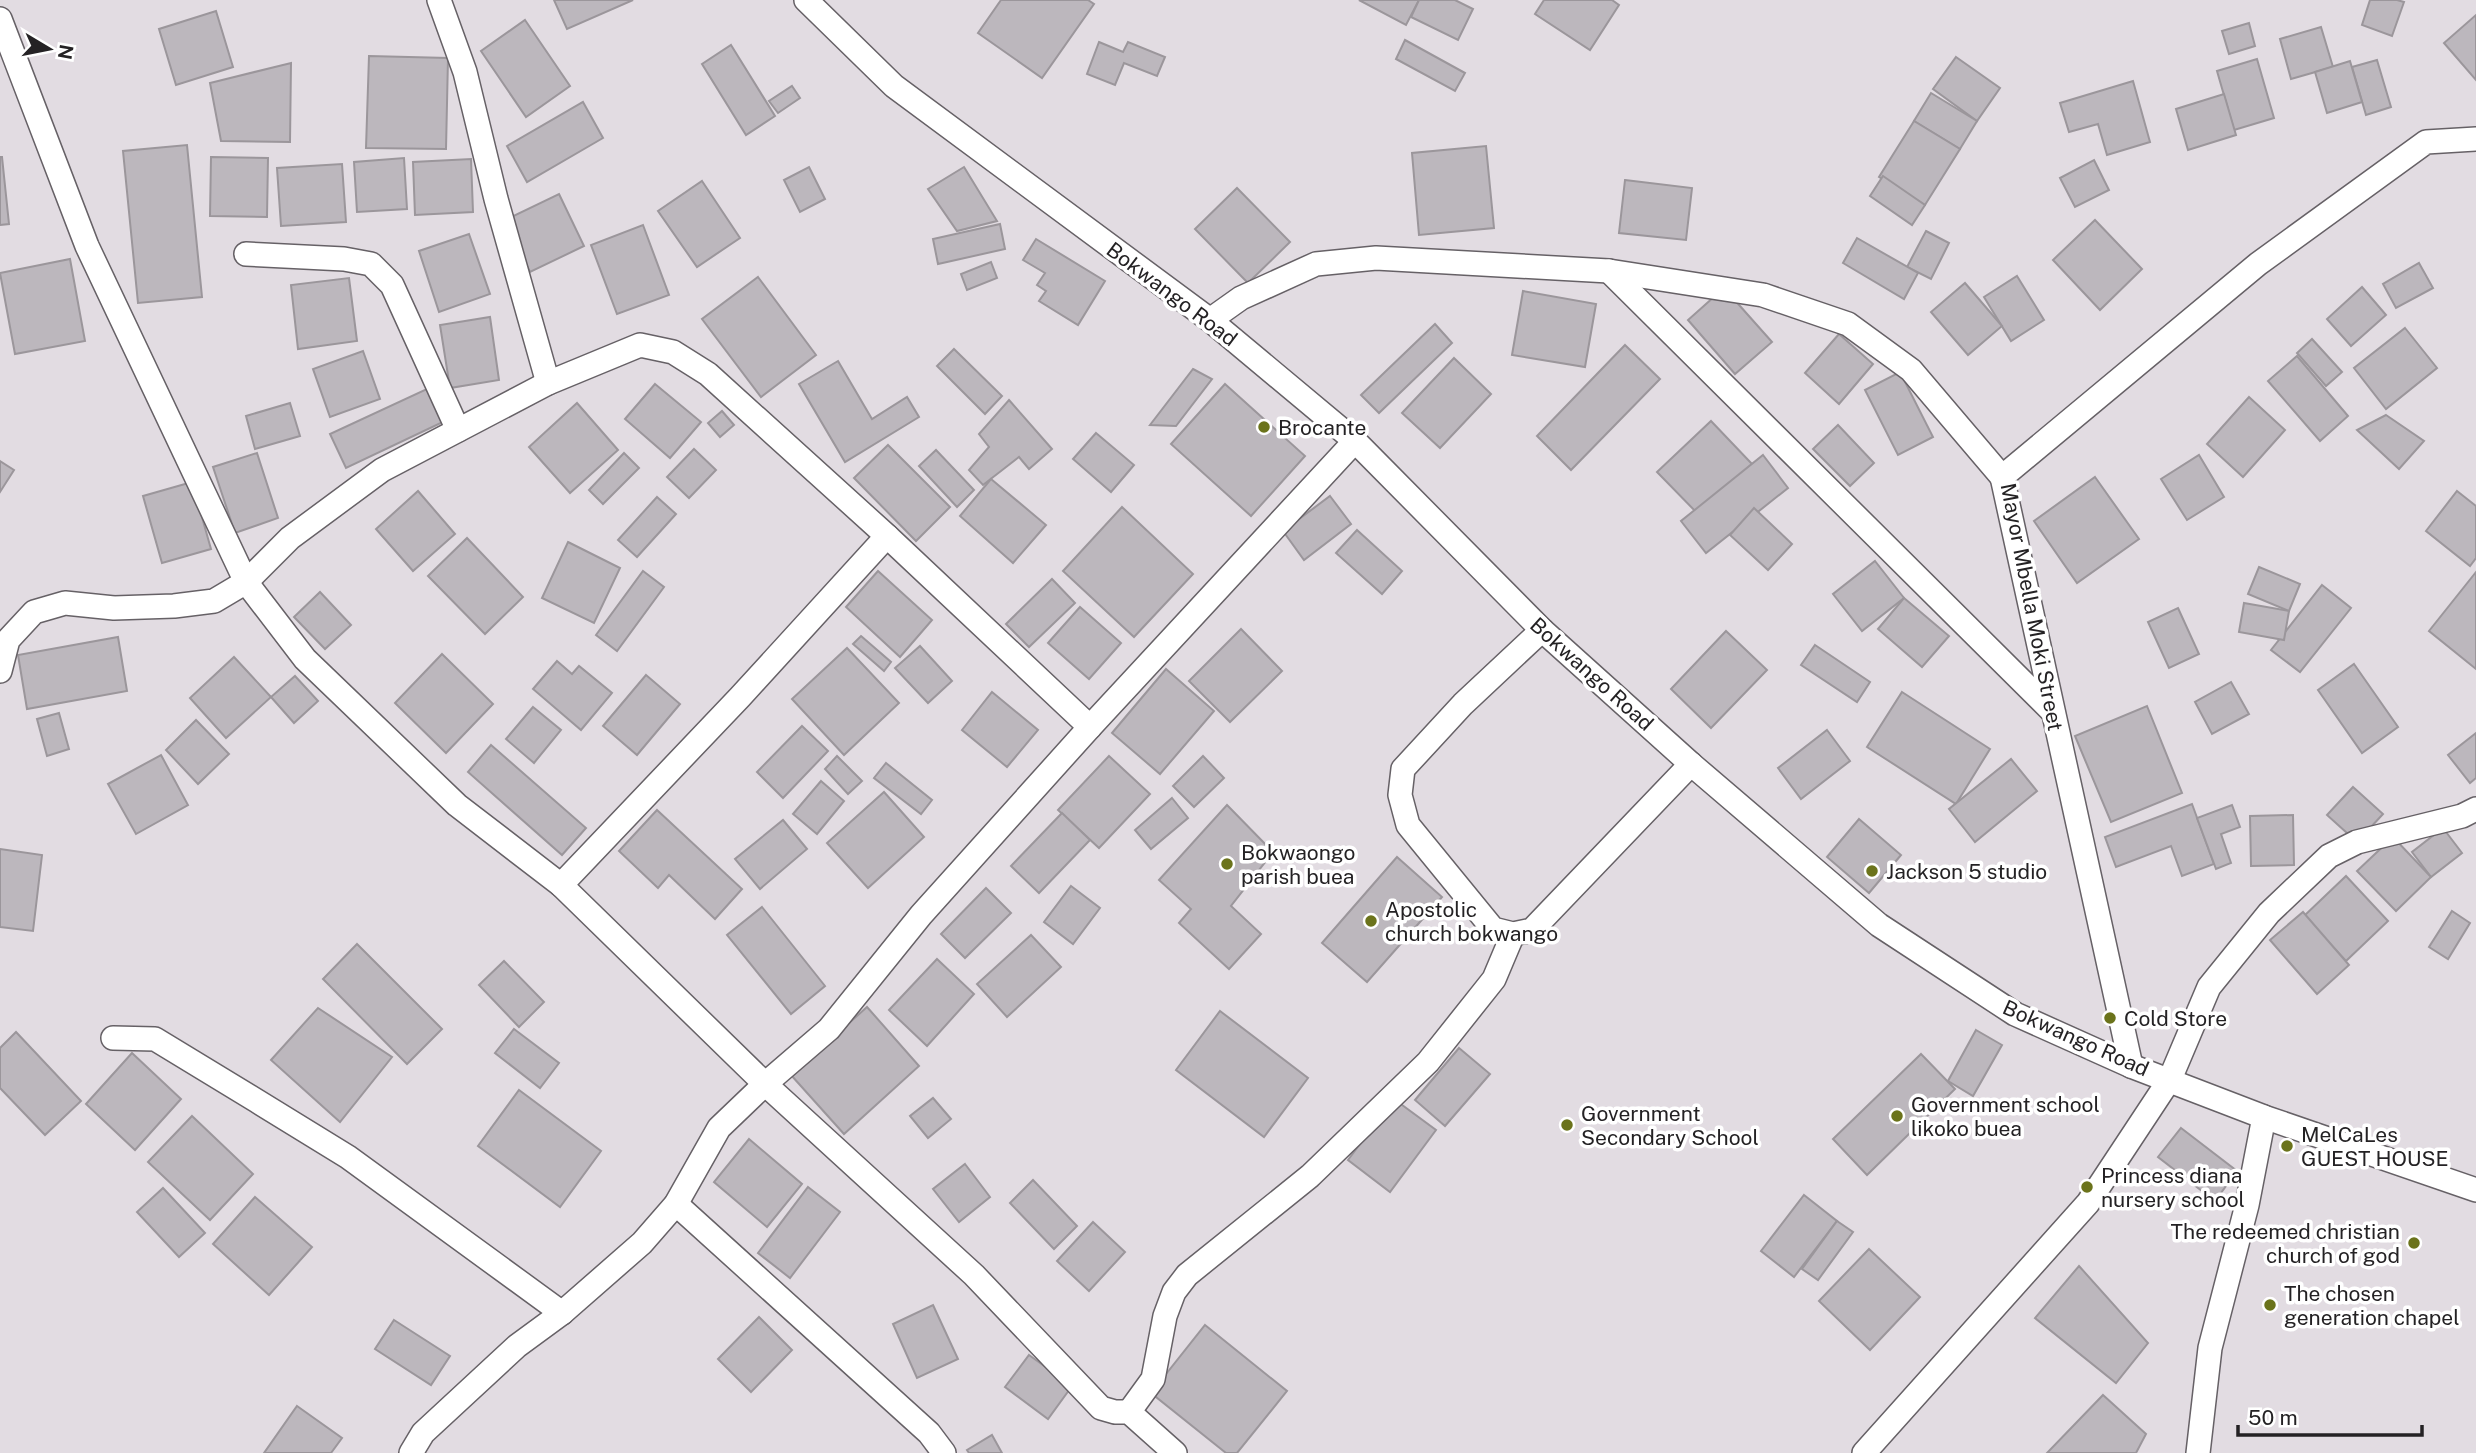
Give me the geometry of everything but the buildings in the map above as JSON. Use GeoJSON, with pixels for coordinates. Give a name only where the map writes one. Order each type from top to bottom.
{"type":"FeatureCollection","features":[{"type":"Feature","properties":{"kind":"street"},"geometry":{"type":"LineString","coordinates":[[439,0],[465,72],[496,199],[548,383]]}},
{"type":"Feature","properties":{"kind":"street","name":"Bokwango Road"},"geometry":{"type":"LineString","coordinates":[[806,0],[894,86],[1210,320],[1355,440],[1542,630],[1691,764],[1880,925],[2015,1014],[2132,1066],[2264,1117],[2476,1190]]}},
{"type":"Feature","properties":{"kind":"street"},"geometry":{"type":"LineString","coordinates":[[0,19],[88,246],[246,582],[304,659],[457,805],[561,885],[765,1084],[974,1275],[1101,1408],[1129,1412],[1175,1453]]}},
{"type":"Feature","properties":{"kind":"street","name":"Mayor Mbella Moki Street"},"geometry":{"type":"LineString","coordinates":[[2132,1066],[2002,477],[2258,264],[2426,142],[2476,139]]}},
{"type":"Feature","properties":{"kind":"street"},"geometry":{"type":"LineString","coordinates":[[246,254],[344,259],[370,264],[392,285],[458,430]]}},
{"type":"Feature","properties":{"kind":"street"},"geometry":{"type":"LineString","coordinates":[[1210,320],[1241,298],[1316,264],[1376,258],[1609,271],[1763,295],[1848,324],[1911,370],[2002,477]]}},
{"type":"Feature","properties":{"kind":"street"},"geometry":{"type":"LineString","coordinates":[[1609,271],[2052,711]]}},
{"type":"Feature","properties":{"kind":"street"},"geometry":{"type":"LineString","coordinates":[[0,671],[8,640],[34,612],[65,603],[114,608],[174,606],[214,601],[246,582],[290,538],[382,470],[548,383],[640,345],[673,352],[708,374],[887,536],[1090,727]]}},
{"type":"Feature","properties":{"kind":"street"},"geometry":{"type":"LineString","coordinates":[[411,1453],[423,1433],[507,1355],[642,1243],[676,1204],[719,1128],[829,1029],[921,915],[1355,440]]}},
{"type":"Feature","properties":{"kind":"street"},"geometry":{"type":"LineString","coordinates":[[561,885],[740,697],[887,536]]}},
{"type":"Feature","properties":{"kind":"street"},"geometry":{"type":"LineString","coordinates":[[1542,630],[1463,704],[1403,769],[1400,795],[1408,825],[1493,929],[1513,934],[1532,930],[1691,764]]}},
{"type":"Feature","properties":{"kind":"street"},"geometry":{"type":"LineString","coordinates":[[1864,1453],[2088,1203],[2170,1079],[2209,987],[2269,914],[2329,856],[2357,842],[2462,816],[2476,809]]}},
{"type":"Feature","properties":{"kind":"street"},"geometry":{"type":"LineString","coordinates":[[1129,1412],[1153,1379],[1165,1316],[1174,1292],[1187,1275],[1310,1176],[1428,1062],[1494,979],[1513,934]]}},
{"type":"Feature","properties":{"kind":"street"},"geometry":{"type":"LineString","coordinates":[[113,1038],[155,1039],[178,1053],[348,1157],[562,1312]]}},
{"type":"Feature","properties":{"kind":"street"},"geometry":{"type":"LineString","coordinates":[[2198,1453],[2210,1348],[2247,1205],[2264,1117]]}},
{"type":"Feature","properties":{"kind":"street"},"geometry":{"type":"LineString","coordinates":[[676,1204],[929,1433],[944,1453]]}},
{"type":"Feature","properties":{"kind":"place","name":"Brocante"},"geometry":{"type":"Point","coordinates":[1264,427]}},
{"type":"Feature","properties":{"kind":"place","name":"Bokwaongo parish buea"},"geometry":{"type":"Point","coordinates":[1227,864]}},
{"type":"Feature","properties":{"kind":"place","name":"Jackson 5 studio"},"geometry":{"type":"Point","coordinates":[1872,871]}},
{"type":"Feature","properties":{"kind":"place","name":"Apostolic church bokwango"},"geometry":{"type":"Point","coordinates":[1371,921]}},
{"type":"Feature","properties":{"kind":"place","name":"Cold Store"},"geometry":{"type":"Point","coordinates":[2110,1018]}},
{"type":"Feature","properties":{"kind":"place","name":"Government school likoko buea"},"geometry":{"type":"Point","coordinates":[1897,1116]}},
{"type":"Feature","properties":{"kind":"place","name":"Government Secondary School"},"geometry":{"type":"Point","coordinates":[1567,1125]}},
{"type":"Feature","properties":{"kind":"place","name":"MelCaLes GUEST HOUSE"},"geometry":{"type":"Point","coordinates":[2287,1146]}},
{"type":"Feature","properties":{"kind":"place","name":"Princess diana nursery school"},"geometry":{"type":"Point","coordinates":[2087,1187]}},
{"type":"Feature","properties":{"kind":"place","name":"The redeemed christian church of god"},"geometry":{"type":"Point","coordinates":[2414,1243]}},
{"type":"Feature","properties":{"kind":"place","name":"The chosen generation chapel"},"geometry":{"type":"Point","coordinates":[2270,1305]}}]}
